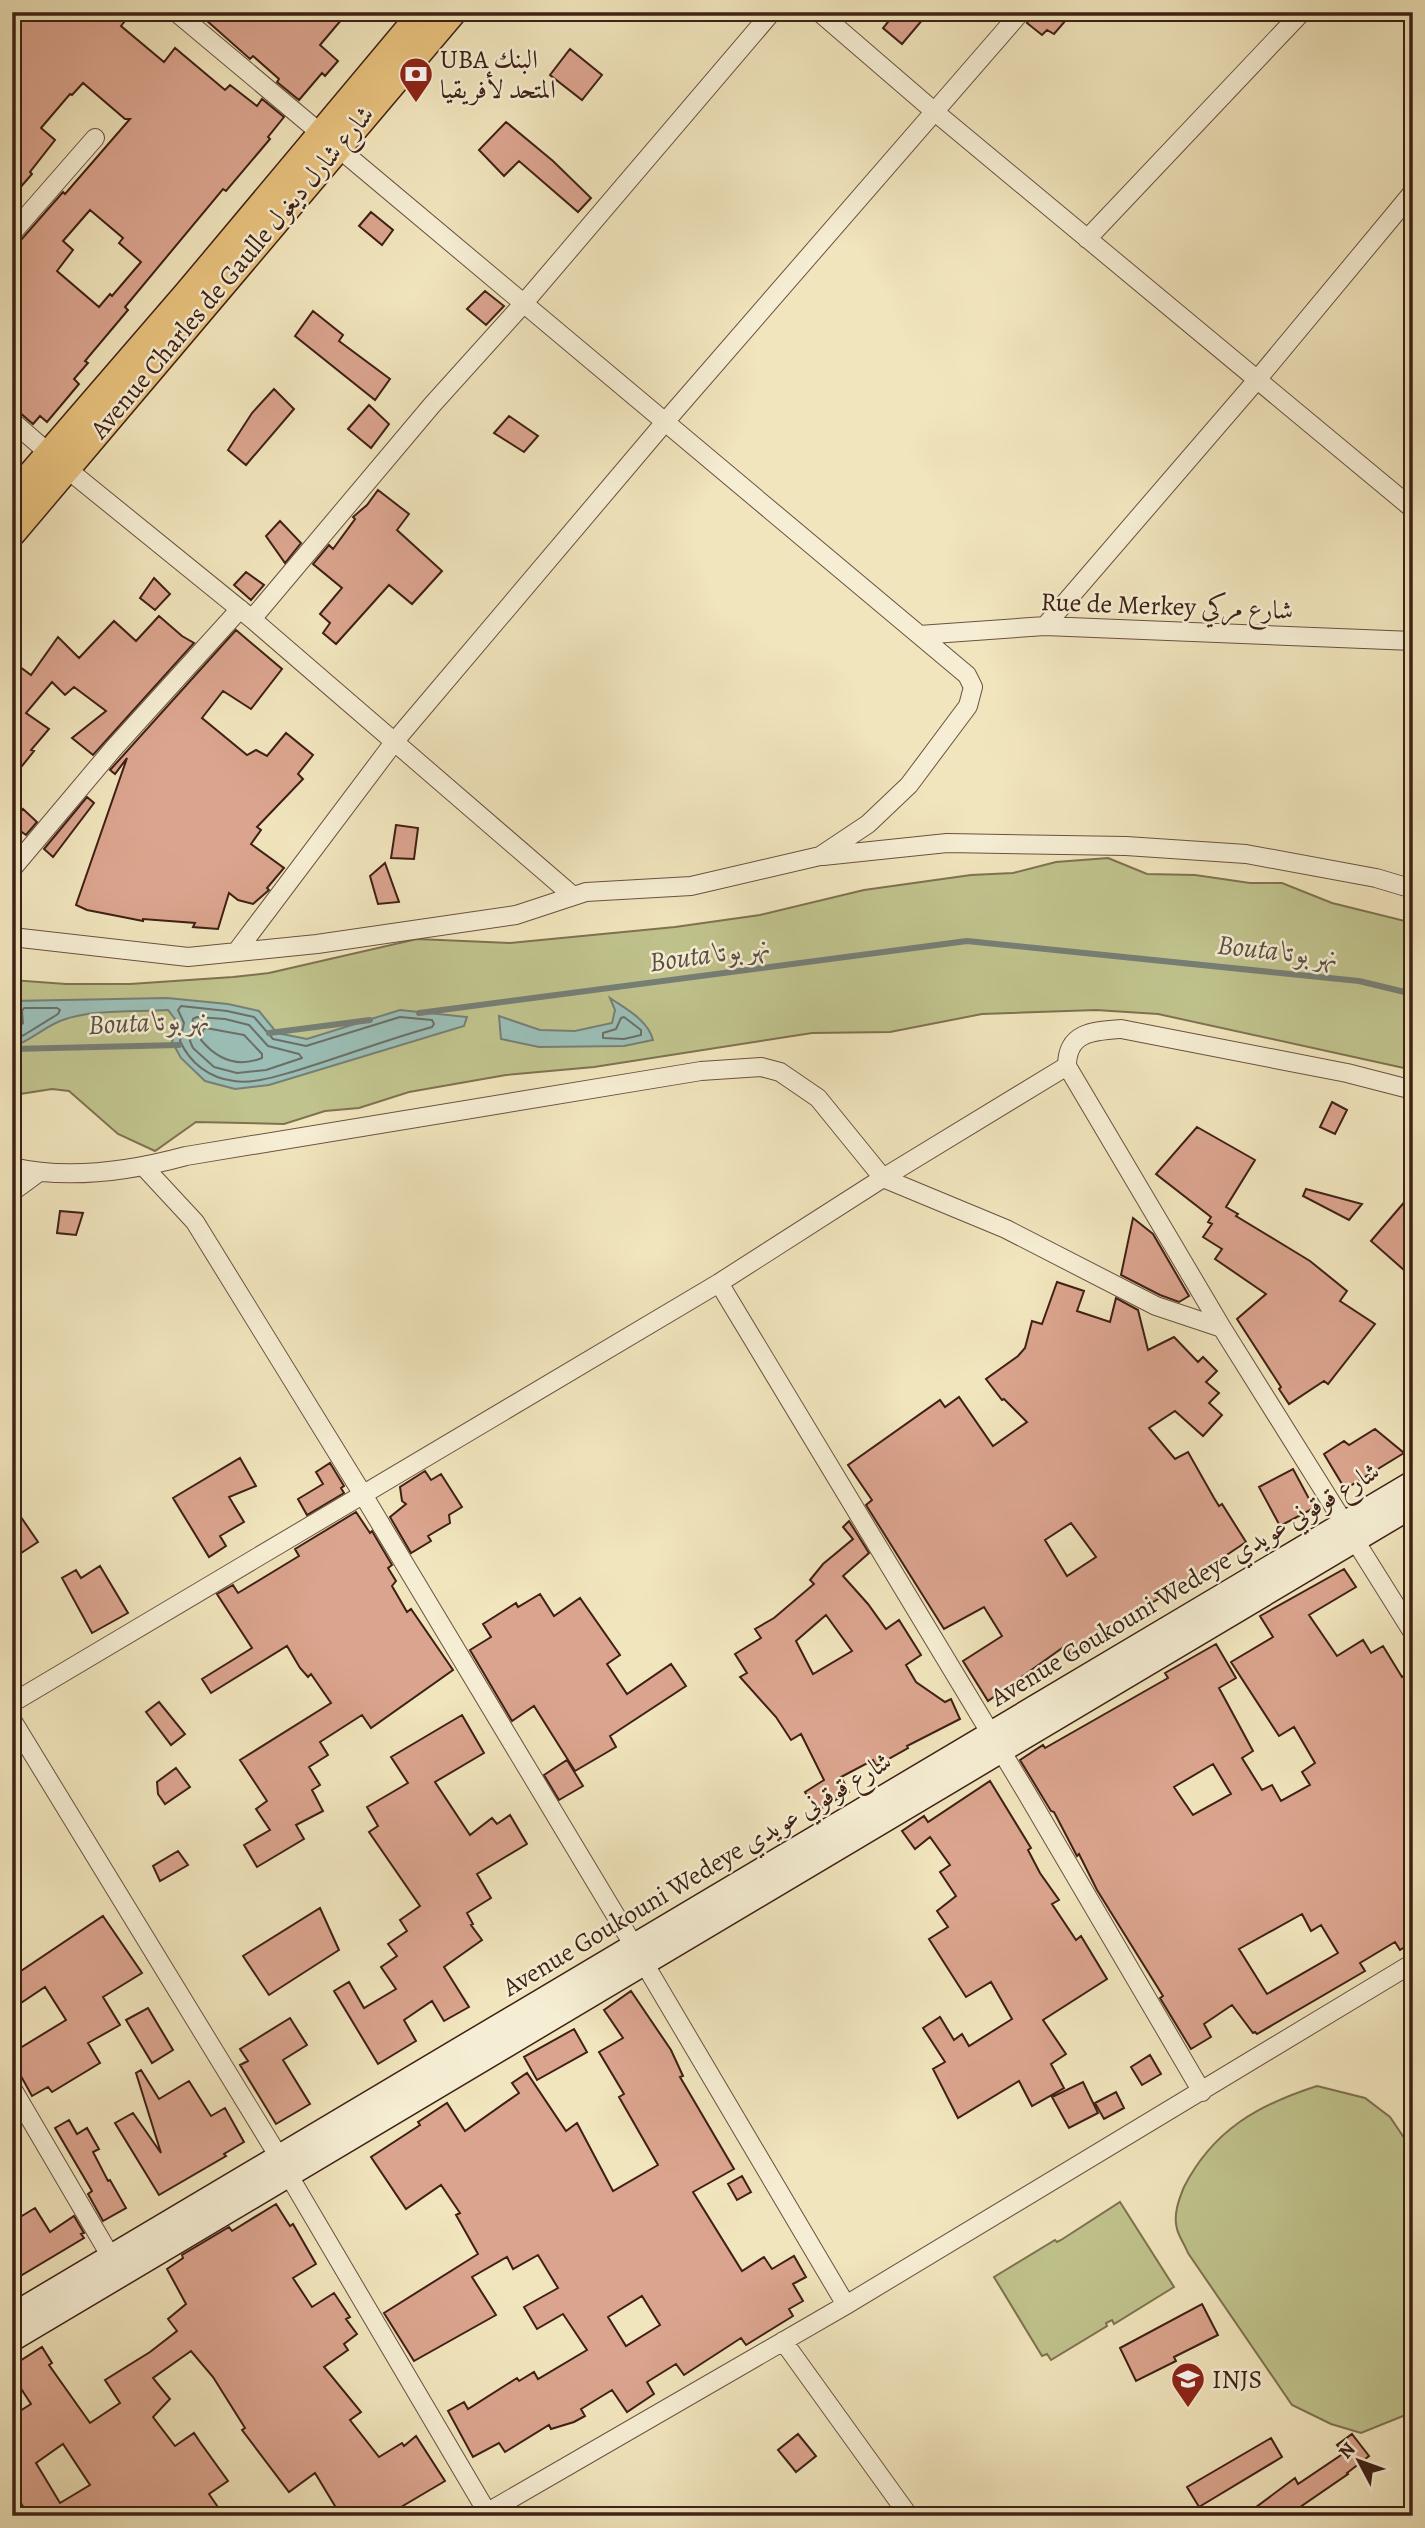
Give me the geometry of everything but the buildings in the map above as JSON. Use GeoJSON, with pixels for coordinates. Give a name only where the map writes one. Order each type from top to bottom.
{"type":"FeatureCollection","features":[{"type":"Feature","properties":{"kind":"main road","name":"Avenue Charles de Gaulle شارع شارل ديغول"},"geometry":{"type":"LineString","coordinates":[[329,141],[424,12]]}},
{"type":"Feature","properties":{"kind":"main road","name":"Avenue Charles de Gaulle شارع شارل ديغول"},"geometry":{"type":"LineString","coordinates":[[12,532],[58,461],[180,304],[452,12]]}},
{"type":"Feature","properties":{"kind":"main road","name":"Avenue Charles de Gaulle شارع شارل ديغول"},"geometry":{"type":"LineString","coordinates":[[12,498],[58,461]]}},
{"type":"Feature","properties":{"kind":"street"},"geometry":{"type":"LineString","coordinates":[[176,12],[967,675],[973,687],[968,706],[909,785],[868,824],[820,856]]}},
{"type":"Feature","properties":{"kind":"street"},"geometry":{"type":"LineString","coordinates":[[12,869],[113,749],[246,614],[524,303],[772,12]]}},
{"type":"Feature","properties":{"kind":"street"},"geometry":{"type":"LineString","coordinates":[[819,12],[1256,381],[1413,509]]}},
{"type":"Feature","properties":{"kind":"street"},"geometry":{"type":"LineString","coordinates":[[237,951],[395,741],[665,422],[1021,12]]}},
{"type":"Feature","properties":{"kind":"street"},"geometry":{"type":"LineString","coordinates":[[1087,239],[1302,12]]}},
{"type":"Feature","properties":{"kind":"street"},"geometry":{"type":"LineString","coordinates":[[12,233],[95,138]]}},
{"type":"Feature","properties":{"kind":"street"},"geometry":{"type":"LineString","coordinates":[[1045,626],[1256,381],[1413,192]]}},
{"type":"Feature","properties":{"kind":"street"},"geometry":{"type":"LineString","coordinates":[[12,421],[246,614],[572,895]]}},
{"type":"Feature","properties":{"kind":"street","name":"Rue de Merkey شارع مركي"},"geometry":{"type":"LineString","coordinates":[[919,635],[1045,626],[1413,641]]}},
{"type":"Feature","properties":{"kind":"street"},"geometry":{"type":"LineString","coordinates":[[12,937],[188,957],[317,944],[516,915],[586,892],[691,886],[820,856],[947,843],[1126,846],[1246,854],[1376,878],[1413,889]]}},
{"type":"Feature","properties":{"kind":"street"},"geometry":{"type":"LineString","coordinates":[[1413,1090],[1347,1073],[1121,1029],[1084,1034],[1073,1042],[1067,1052],[1067,1066],[1222,1328],[1413,1633]]}},
{"type":"Feature","properties":{"kind":"street"},"geometry":{"type":"LineString","coordinates":[[12,1703],[719,1283],[883,1178],[1067,1066]]}},
{"type":"Feature","properties":{"kind":"street"},"geometry":{"type":"LineString","coordinates":[[12,1167],[38,1173],[144,1167],[186,1156],[701,1071],[761,1067],[788,1077],[818,1098],[883,1178],[1006,1230],[1156,1306],[1222,1328]]}},
{"type":"Feature","properties":{"kind":"street"},"geometry":{"type":"LineString","coordinates":[[144,1167],[195,1222],[362,1493],[846,2305]]}},
{"type":"Feature","properties":{"kind":"street"},"geometry":{"type":"LineString","coordinates":[[12,1192],[38,1173]]}},
{"type":"Feature","properties":{"kind":"street"},"geometry":{"type":"LineString","coordinates":[[719,1283],[996,1742],[1202,2092]]}},
{"type":"Feature","properties":{"kind":"street","name":"Avenue Goukouni Wedeye شارع قوقوني عويدي"},"geometry":{"type":"LineString","coordinates":[[12,2339],[284,2166],[1350,1531],[1413,1483]]}},
{"type":"Feature","properties":{"kind":"street","name":"Avenue Goukouni Wedeye شارع قوقوني عويدي"},"geometry":{"type":"LineString","coordinates":[[1350,1531],[1413,1506]]}},
{"type":"Feature","properties":{"kind":"street"},"geometry":{"type":"LineString","coordinates":[[12,1720],[284,2166],[484,2514],[846,2305],[1413,1963]]}},
{"type":"Feature","properties":{"kind":"street"},"geometry":{"type":"LineString","coordinates":[[12,2088],[111,2257]]}},
{"type":"Feature","properties":{"kind":"street","name":"Avenue Goukouni Wedeye شارع قوقوني عويدي"},"geometry":{"type":"LineString","coordinates":[[12,2316],[111,2257],[284,2166]]}},
{"type":"Feature","properties":{"kind":"street"},"geometry":{"type":"LineString","coordinates":[[783,2341],[909,2516]]}},
{"type":"Feature","properties":{"kind":"green space"},"geometry":{"type":"Polygon","coordinates":[[[1108,858],[1147,874],[1195,875],[1250,883],[1282,883],[1332,903],[1413,923],[1413,1070],[1158,1014],[1096,1010],[982,1014],[890,1032],[812,1033],[594,1067],[506,1075],[409,1092],[359,1108],[325,1111],[284,1124],[196,1122],[155,1151],[118,1134],[69,1091],[52,1089],[14,1095],[12,1101],[12,980],[66,984],[130,984],[269,973],[417,939],[510,943],[675,927],[760,915],[864,890],[971,875],[1013,873],[1056,862],[1108,858]]]}},
{"type":"Feature","properties":{"kind":"green space"},"geometry":{"type":"Polygon","coordinates":[[[1317,2086],[1365,2098],[1390,2117],[1413,2151],[1413,2412],[1361,2433],[1331,2424],[1292,2405],[1188,2253],[1176,2224],[1177,2207],[1184,2187],[1196,2167],[1223,2135],[1257,2111],[1317,2086]]]}},
{"type":"Feature","properties":{"kind":"green space"},"geometry":{"type":"Polygon","coordinates":[[[1120,2202],[1174,2287],[1114,2324],[1112,2320],[1106,2323],[1107,2326],[1051,2360],[1047,2354],[1042,2356],[994,2277],[1055,2240],[1061,2240],[1120,2202]]]}},
{"type":"Feature","properties":{"kind":"water"},"geometry":{"type":"Polygon","coordinates":[[[167,998],[228,1004],[259,1011],[277,1033],[307,1039],[400,1010],[467,1017],[464,1026],[269,1085],[235,1089],[205,1081],[181,1058],[172,1042],[178,1023],[168,1010],[72,1017],[12,1047],[12,1024],[19,1018],[12,1016],[12,1001],[167,998]]]}},
{"type":"Feature","properties":{"kind":"water"},"geometry":{"type":"Polygon","coordinates":[[[610,998],[641,1021],[653,1040],[624,1046],[539,1047],[501,1039],[499,1016],[540,1030],[575,1031],[612,1023],[615,1010],[610,998]]]}},
{"type":"Feature","properties":{"kind":"waterway","name":"Bouta نهر بوتا"},"geometry":{"type":"LineString","coordinates":[[419,1013],[967,941],[1359,981],[1413,994]]}},
{"type":"Feature","properties":{"kind":"waterway","name":"Bouta نهر بوتا"},"geometry":{"type":"LineString","coordinates":[[269,1033],[370,1020]]}},
{"type":"Feature","properties":{"kind":"waterway","name":"Bouta نهر بوتا"},"geometry":{"type":"LineString","coordinates":[[12,1049],[179,1045]]}},
{"type":"Feature","properties":{"kind":"place","name":"UBA البنك المتحد لأفريقيا"},"geometry":{"type":"Point","coordinates":[416,104]}},
{"type":"Feature","properties":{"kind":"place","name":"INJS"},"geometry":{"type":"Point","coordinates":[1188,2409]}}]}
